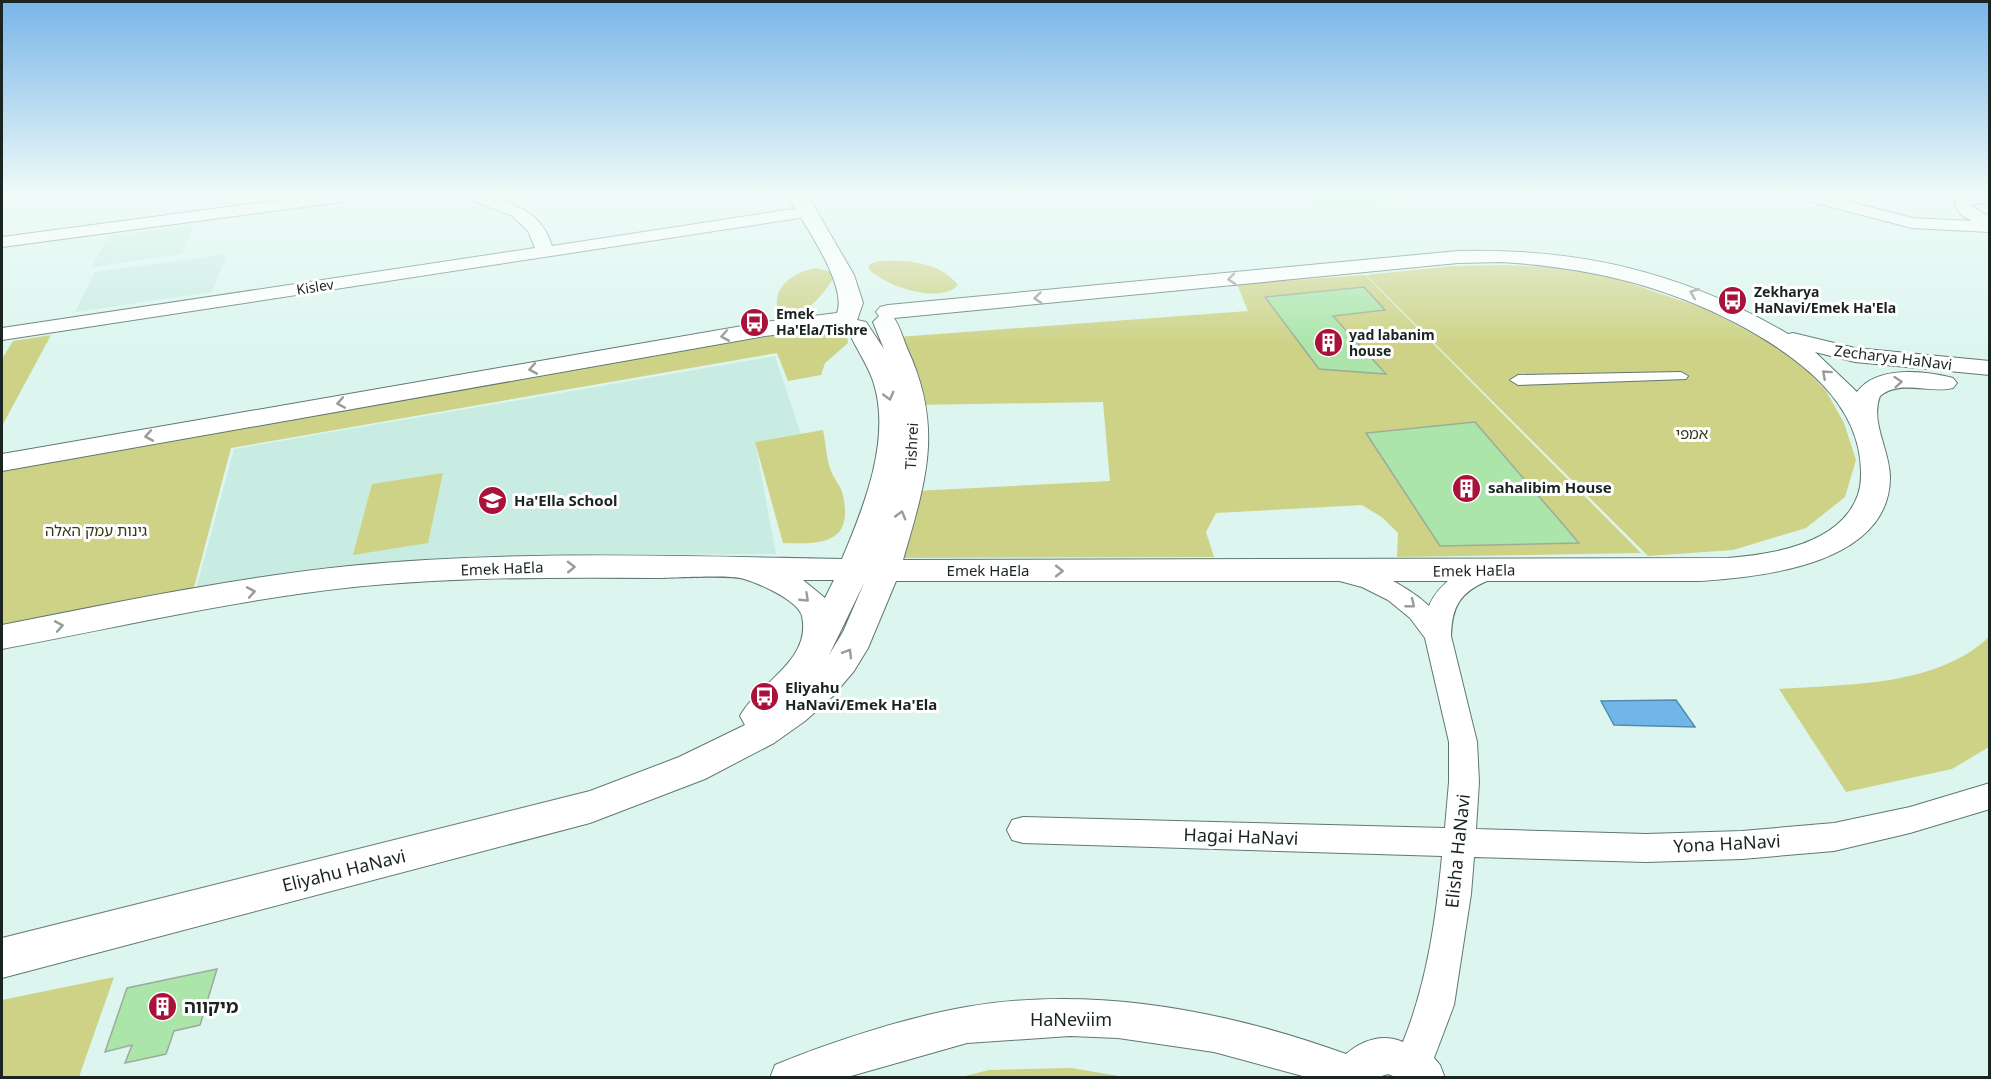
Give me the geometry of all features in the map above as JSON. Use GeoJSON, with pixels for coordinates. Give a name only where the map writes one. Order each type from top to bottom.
{"type":"FeatureCollection","features":[{"type":"Feature","properties":{"kind":"street"},"geometry":{"type":"LineString","coordinates":[[544,246],[545,252]]}},
{"type":"Feature","properties":{"kind":"street","name":"Kislev"},"geometry":{"type":"LineString","coordinates":[[2,334],[575,246]]}},
{"type":"Feature","properties":{"kind":"street","name":"Tishrei"},"geometry":{"type":"LineString","coordinates":[[829,246],[843,275],[852,303],[850,319],[879,365],[892,402],[893,420],[887,467],[869,571]]}},
{"type":"Feature","properties":{"kind":"street"},"geometry":{"type":"LineString","coordinates":[[2,462],[765,329],[850,319],[872,327],[884,313],[1416,260],[1512,255],[1574,261],[1667,283],[1717,303],[1765,329]]}},
{"type":"Feature","properties":{"kind":"street","name":"Tishrei"},"geometry":{"type":"LineString","coordinates":[[843,275],[865,300],[884,313],[910,386],[914,415],[913,468],[869,571]]}},
{"type":"Feature","properties":{"kind":"street","name":"Zecharya HaNavi"},"geometry":{"type":"LineString","coordinates":[[1765,329],[1809,346],[1855,355],[1989,368]]}},
{"type":"Feature","properties":{"kind":"street","name":"Emek HaEla"},"geometry":{"type":"LineString","coordinates":[[2,637],[228,595],[346,578],[541,567],[869,571],[1339,572],[1723,567],[1788,559],[1813,552],[1841,539],[1857,525],[1869,508],[1876,488],[1877,467],[1874,448],[1855,404],[1819,368],[1765,329]]}},
{"type":"Feature","properties":{"kind":"street"},"geometry":{"type":"LineString","coordinates":[[1518,380],[1681,376]]}},
{"type":"Feature","properties":{"kind":"street","name":"Zecharya HaNavi"},"geometry":{"type":"LineString","coordinates":[[1863,419],[1866,400],[1871,391],[1892,382],[1989,385]]}},
{"type":"Feature","properties":{"kind":"street"},"geometry":{"type":"LineString","coordinates":[[733,568],[779,582],[810,602],[818,612],[819,622],[815,648]]}},
{"type":"Feature","properties":{"kind":"street","name":"Eliyahu HaNavi"},"geometry":{"type":"LineString","coordinates":[[2,958],[590,807],[684,772],[714,758],[775,723],[812,695],[842,663],[861,631],[871,605],[869,571]]}},
{"type":"Feature","properties":{"kind":"street","name":"Eliyahu HaNavi"},"geometry":{"type":"LineString","coordinates":[[684,772],[764,711],[806,665],[831,622],[869,571]]}},
{"type":"Feature","properties":{"kind":"street"},"geometry":{"type":"LineString","coordinates":[[871,605],[898,581],[924,571]]}},
{"type":"Feature","properties":{"kind":"street","name":"Elisha HaNavi"},"geometry":{"type":"LineString","coordinates":[[1420,1071],[1436,1005],[1455,894],[1464,782],[1463,742],[1438,636],[1438,618],[1449,592],[1463,580],[1489,571]]}},
{"type":"Feature","properties":{"kind":"street","name":"Elisha HaNavi"},"geometry":{"type":"LineString","coordinates":[[1339,572],[1369,579],[1412,603],[1438,636]]}},
{"type":"Feature","properties":{"kind":"street","name":"Yona HaNavi"},"geometry":{"type":"LineString","coordinates":[[1459,844],[1646,848],[1742,845],[1834,837],[1910,820],[1989,796]]}},
{"type":"Feature","properties":{"kind":"street","name":"Hagai HaNavi"},"geometry":{"type":"LineString","coordinates":[[1023,830],[1459,844]]}},
{"type":"Feature","properties":{"kind":"street","name":"HaNeviim"},"geometry":{"type":"LineString","coordinates":[[788,1077],[867,1051],[970,1024],[1060,1017],[1150,1023],[1263,1043],[1353,1076]]}},
{"type":"Feature","properties":{"kind":"street"},"geometry":{"type":"LineString","coordinates":[[1353,1076],[1360,1064],[1371,1057],[1399,1057],[1420,1071]]}},
{"type":"Feature","properties":{"kind":"shaded area"},"geometry":{"type":"Polygon","coordinates":[[[103,246],[185,246],[182,254],[92,267],[103,246]]]}},
{"type":"Feature","properties":{"kind":"shaded area"},"geometry":{"type":"Polygon","coordinates":[[[227,254],[212,292],[75,312],[95,272],[227,254]]]}},
{"type":"Feature","properties":{"kind":"shaded area","name":"Ha'Ella School"},"geometry":{"type":"Polygon","coordinates":[[[775,356],[801,434],[755,442],[776,554],[477,556],[308,571],[196,589],[234,449],[775,356]]]}},
{"type":"Feature","properties":{"kind":"green space"},"geometry":{"type":"Polygon","coordinates":[[[878,261],[911,262],[932,267],[950,277],[958,285],[950,291],[939,293],[912,291],[875,275],[868,268],[870,264],[878,261]]]}},
{"type":"Feature","properties":{"kind":"green space","name":"אמפי"},"geometry":{"type":"Polygon","coordinates":[[[1505,265],[1568,268],[1620,280],[1709,310],[1766,341],[1803,366],[1826,391],[1844,423],[1856,460],[1845,497],[1806,528],[1733,550],[1648,556],[1366,275],[1453,266],[1505,265]]]}},
{"type":"Feature","properties":{"kind":"green space"},"geometry":{"type":"Polygon","coordinates":[[[814,268],[833,272],[835,276],[818,299],[795,313],[786,312],[777,307],[777,299],[782,286],[799,273],[814,268]]]}},
{"type":"Feature","properties":{"kind":"green space"},"geometry":{"type":"Polygon","coordinates":[[[1365,275],[1641,553],[1397,557],[1398,533],[1383,518],[1362,505],[1216,513],[1206,532],[1214,557],[888,558],[916,491],[1110,481],[1103,402],[914,405],[898,337],[1248,311],[1237,284],[1365,275]]]}},
{"type":"Feature","properties":{"kind":"green space","name":"גינות עמק האלה"},"geometry":{"type":"Polygon","coordinates":[[[842,327],[847,335],[848,343],[825,363],[821,375],[788,381],[777,353],[231,448],[193,591],[2,626],[2,470],[662,354],[806,330],[842,327]]]}},
{"type":"Feature","properties":{"kind":"green space"},"geometry":{"type":"Polygon","coordinates":[[[51,335],[2,426],[2,359],[13,341],[51,335]]]}},
{"type":"Feature","properties":{"kind":"green space"},"geometry":{"type":"Polygon","coordinates":[[[823,430],[829,466],[842,493],[845,512],[843,524],[838,533],[831,538],[809,543],[783,543],[755,442],[823,430]]]}},
{"type":"Feature","properties":{"kind":"green space"},"geometry":{"type":"Polygon","coordinates":[[[443,473],[428,543],[353,555],[372,484],[443,473]]]}},
{"type":"Feature","properties":{"kind":"green space"},"geometry":{"type":"Polygon","coordinates":[[[1989,637],[1989,747],[1952,769],[1846,792],[1779,689],[1861,684],[1917,674],[1943,666],[1968,653],[1989,637]]]}},
{"type":"Feature","properties":{"kind":"green space"},"geometry":{"type":"Polygon","coordinates":[[[114,977],[79,1077],[2,1077],[2,1000],[114,977]]]}},
{"type":"Feature","properties":{"kind":"green space"},"geometry":{"type":"Polygon","coordinates":[[[1071,1068],[1125,1077],[961,1077],[989,1070],[1071,1068]]]}},
{"type":"Feature","properties":{"kind":"water"},"geometry":{"type":"Polygon","coordinates":[[[1676,700],[1695,727],[1614,725],[1601,701],[1676,700]]]}},
{"type":"Feature","properties":{"kind":"building","name":"yad labanim house"},"geometry":{"type":"Polygon","coordinates":[[[1364,287],[1385,310],[1333,316],[1386,374],[1319,369],[1265,297],[1364,287]]]}},
{"type":"Feature","properties":{"kind":"building","name":"sahalibim House"},"geometry":{"type":"Polygon","coordinates":[[[1475,422],[1579,543],[1440,546],[1366,433],[1475,422]]]}},
{"type":"Feature","properties":{"kind":"building","name":"מיקווה"},"geometry":{"type":"Polygon","coordinates":[[[217,969],[200,1025],[174,1031],[166,1054],[125,1063],[132,1045],[105,1052],[127,988],[217,969]]]}},
{"type":"Feature","properties":{"kind":"place","name":"Zekharya HaNavi/Emek Ha'Ela"},"geometry":{"type":"Point","coordinates":[1733,300]}},
{"type":"Feature","properties":{"kind":"place","name":"Emek Ha'Ela/Tishre"},"geometry":{"type":"Point","coordinates":[755,322]}},
{"type":"Feature","properties":{"kind":"place","name":"yad labanim house"},"geometry":{"type":"Point","coordinates":[1328,343]}},
{"type":"Feature","properties":{"kind":"place","name":"sahalibim House"},"geometry":{"type":"Point","coordinates":[1467,488]}},
{"type":"Feature","properties":{"kind":"place","name":"Ha'Ella School"},"geometry":{"type":"Point","coordinates":[493,501]}},
{"type":"Feature","properties":{"kind":"place","name":"Eliyahu HaNavi/Emek Ha'Ela"},"geometry":{"type":"Point","coordinates":[764,697]}},
{"type":"Feature","properties":{"kind":"place","name":"מיקווה"},"geometry":{"type":"Point","coordinates":[163,1007]}}]}
